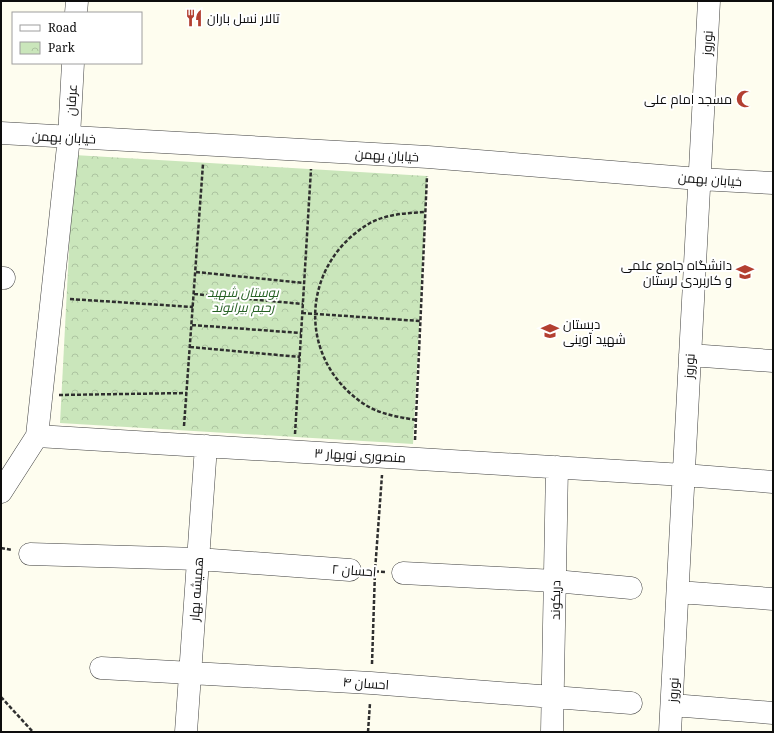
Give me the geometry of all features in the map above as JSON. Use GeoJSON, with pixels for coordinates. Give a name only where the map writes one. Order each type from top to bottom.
{"type":"FeatureCollection","features":[{"type":"Feature","properties":{"kind":"street"},"geometry":{"type":"LineString","coordinates":[[76,12],[77,1]]}},
{"type":"Feature","properties":{"kind":"street","name":"نوروز"},"geometry":{"type":"LineString","coordinates":[[670,732],[709,1]]}},
{"type":"Feature","properties":{"kind":"street","name":"عرفان"},"geometry":{"type":"LineString","coordinates":[[37,436],[69,137],[73,64]]}},
{"type":"Feature","properties":{"kind":"street","name":"خیابان بهمن"},"geometry":{"type":"LineString","coordinates":[[1,133],[428,157],[699,179],[773,183]]}},
{"type":"Feature","properties":{"kind":"street"},"geometry":{"type":"LineString","coordinates":[[690,355],[773,361]]}},
{"type":"Feature","properties":{"kind":"street"},"geometry":{"type":"LineString","coordinates":[[1,492],[37,436]]}},
{"type":"Feature","properties":{"kind":"street","name":"منصوری نوبهار ۳"},"geometry":{"type":"LineString","coordinates":[[37,436],[414,458],[773,482]]}},
{"type":"Feature","properties":{"kind":"street","name":"همیشه بهار"},"geometry":{"type":"LineString","coordinates":[[186,732],[206,446]]}},
{"type":"Feature","properties":{"kind":"street","name":"دریکوند"},"geometry":{"type":"LineString","coordinates":[[552,732],[554,698],[557,467]]}},
{"type":"Feature","properties":{"kind":"street","name":"احسان ۲"},"geometry":{"type":"LineString","coordinates":[[30,554],[198,559],[350,570]]}},
{"type":"Feature","properties":{"kind":"street"},"geometry":{"type":"LineString","coordinates":[[402,573],[555,581],[631,588]]}},
{"type":"Feature","properties":{"kind":"street"},"geometry":{"type":"LineString","coordinates":[[678,592],[773,599]]}},
{"type":"Feature","properties":{"kind":"street","name":"احسان ۴"},"geometry":{"type":"LineString","coordinates":[[101,668],[371,683],[631,703]]}},
{"type":"Feature","properties":{"kind":"street"},"geometry":{"type":"LineString","coordinates":[[672,705],[773,713]]}},
{"type":"Feature","properties":{"kind":"path"},"geometry":{"type":"LineString","coordinates":[[183,444],[205,145]]}},
{"type":"Feature","properties":{"kind":"path"},"geometry":{"type":"LineString","coordinates":[[294,451],[312,151]]}},
{"type":"Feature","properties":{"kind":"path"},"geometry":{"type":"LineString","coordinates":[[414,458],[428,157]]}},
{"type":"Feature","properties":{"kind":"path"},"geometry":{"type":"LineString","coordinates":[[416,420],[389,415],[377,410],[365,404],[344,388],[328,366],[318,341],[314,314],[318,286],[330,261],[348,239],[371,223],[397,214],[426,212]]}},
{"type":"Feature","properties":{"kind":"path"},"geometry":{"type":"LineString","coordinates":[[196,272],[304,283]]}},
{"type":"Feature","properties":{"kind":"path"},"geometry":{"type":"LineString","coordinates":[[194,294],[303,304]]}},
{"type":"Feature","properties":{"kind":"path"},"geometry":{"type":"LineString","coordinates":[[52,298],[193,307]]}},
{"type":"Feature","properties":{"kind":"path"},"geometry":{"type":"LineString","coordinates":[[302,313],[420,321]]}},
{"type":"Feature","properties":{"kind":"path"},"geometry":{"type":"LineString","coordinates":[[192,325],[301,333]]}},
{"type":"Feature","properties":{"kind":"path"},"geometry":{"type":"LineString","coordinates":[[190,347],[300,357]]}},
{"type":"Feature","properties":{"kind":"path"},"geometry":{"type":"LineString","coordinates":[[42,395],[187,392]]}},
{"type":"Feature","properties":{"kind":"path"},"geometry":{"type":"LineString","coordinates":[[368,732],[375,571],[383,457]]}},
{"type":"Feature","properties":{"kind":"path","name":"احسان ۲"},"geometry":{"type":"LineString","coordinates":[[350,570],[402,573]]}},
{"type":"Feature","properties":{"kind":"path"},"geometry":{"type":"LineString","coordinates":[[1,697],[33,732]]}},
{"type":"Feature","properties":{"kind":"green space","name":"بوستان شهید رحیم بیرانوند"},"geometry":{"type":"Polygon","coordinates":[[[74,155],[427,176],[413,444],[60,423],[74,155]]]}},
{"type":"Feature","properties":{"kind":"place","name":"تالار نسل باران"},"geometry":{"type":"Point","coordinates":[194,18]}},
{"type":"Feature","properties":{"kind":"place","name":"مسجد امام علی"},"geometry":{"type":"Point","coordinates":[745,99]}},
{"type":"Feature","properties":{"kind":"place","name":"دانشگاه جامع علمی و کاربردی لرستان"},"geometry":{"type":"Point","coordinates":[745,272]}},
{"type":"Feature","properties":{"kind":"place","name":"دبستان شهید آوینی"},"geometry":{"type":"Point","coordinates":[550,331]}}]}
